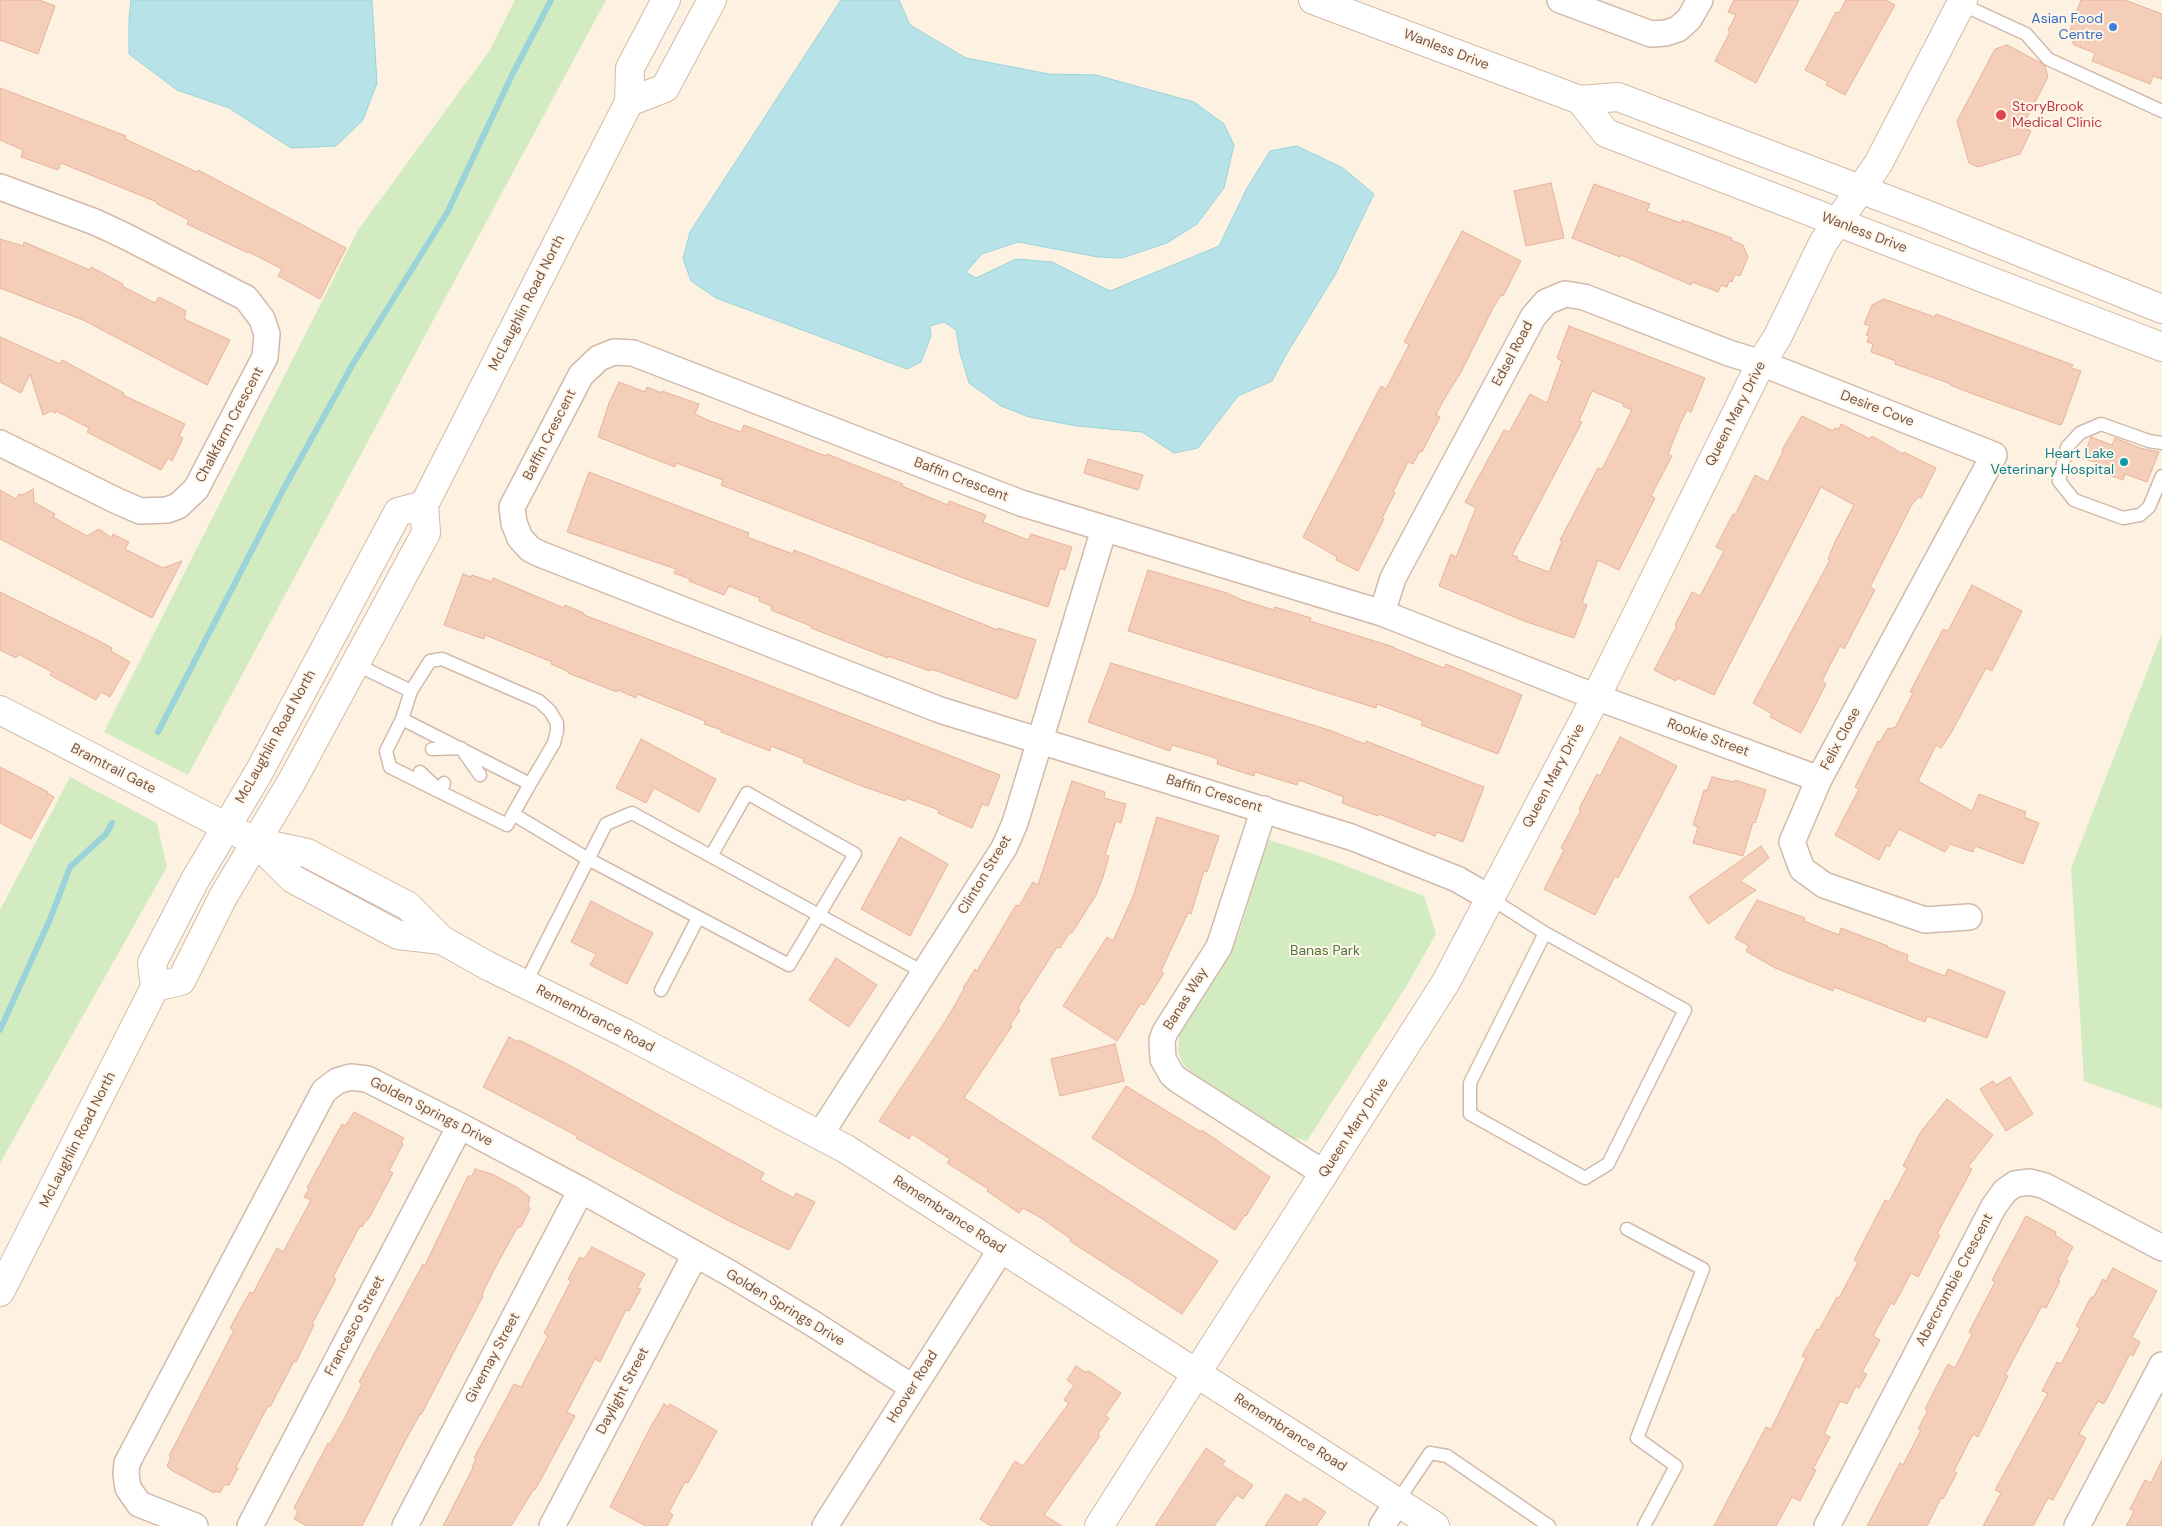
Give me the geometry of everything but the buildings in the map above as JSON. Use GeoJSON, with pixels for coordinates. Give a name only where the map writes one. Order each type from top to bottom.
{"type":"FeatureCollection","features":[{"type":"Feature","properties":{"kind":"main road","name":"McLaughlin Road North"},"geometry":{"type":"LineString","coordinates":[[0,1292],[155,987],[152,963],[196,880],[259,772],[398,512],[424,505],[629,102],[630,68],[666,0]]}},
{"type":"Feature","properties":{"kind":"main road"},"geometry":{"type":"LineString","coordinates":[[629,102],[664,88],[712,0]]}},
{"type":"Feature","properties":{"kind":"main road","name":"Wanless Drive"},"geometry":{"type":"LineString","coordinates":[[1313,0],[1580,100],[1618,97],[2161,306]]}},
{"type":"Feature","properties":{"kind":"main road","name":"Queen Mary Drive"},"geometry":{"type":"LineString","coordinates":[[1099,1526],[1446,982],[1596,697],[1761,363],[1778,336],[1823,243],[1878,164],[1962,2]]}},
{"type":"Feature","properties":{"kind":"main road","name":"Wanless Drive"},"geometry":{"type":"LineString","coordinates":[[1580,100],[1606,133],[2162,347]]}},
{"type":"Feature","properties":{"kind":"main road"},"geometry":{"type":"LineString","coordinates":[[155,987],[181,981],[223,897],[292,782],[426,532],[424,505]]}},
{"type":"Feature","properties":{"kind":"main road","name":"Bramtrail Gate"},"geometry":{"type":"LineString","coordinates":[[0,710],[256,842]]}},
{"type":"Feature","properties":{"kind":"main road","name":"Remembrance Road"},"geometry":{"type":"LineString","coordinates":[[256,842],[293,879],[398,935],[442,940],[846,1149],[1435,1526]]}},
{"type":"Feature","properties":{"kind":"street"},"geometry":{"type":"LineString","coordinates":[[1560,0],[1651,34],[1666,33],[1678,29],[1689,19],[1700,0]]}},
{"type":"Feature","properties":{"kind":"street","name":"Chalkfarm Crescent"},"geometry":{"type":"LineString","coordinates":[[0,186],[95,222],[246,298],[262,319],[267,334],[265,357],[196,489],[178,506],[167,510],[140,511],[0,443]]}},
{"type":"Feature","properties":{"kind":"street","name":"Edsel Road"},"geometry":{"type":"LineString","coordinates":[[1382,613],[1393,578],[1533,317],[1546,302],[1565,294],[1584,297],[1729,353],[1761,363]]}},
{"type":"Feature","properties":{"kind":"street","name":"Baffin Crescent"},"geometry":{"type":"LineString","coordinates":[[1490,898],[1457,879],[1351,838],[1264,809],[940,710],[540,554],[530,549],[520,538],[514,523],[512,507],[581,375],[599,358],[621,352],[633,353],[1021,503],[1382,613],[1596,697]]}},
{"type":"Feature","properties":{"kind":"street","name":"Desire Cove"},"geometry":{"type":"LineString","coordinates":[[1761,363],[1994,455]]}},
{"type":"Feature","properties":{"kind":"street","name":"Felix Close"},"geometry":{"type":"LineString","coordinates":[[1970,918],[1925,920],[1824,885],[1802,869],[1792,842],[1820,779],[1994,455]]}},
{"type":"Feature","properties":{"kind":"street","name":"Clinton Street"},"geometry":{"type":"LineString","coordinates":[[820,1135],[1004,848],[1015,823],[1104,529]]}},
{"type":"Feature","properties":{"kind":"street","name":"Rookie Street"},"geometry":{"type":"LineString","coordinates":[[1596,697],[1820,779]]}},
{"type":"Feature","properties":{"kind":"street","name":"Banas Way"},"geometry":{"type":"LineString","coordinates":[[1264,809],[1219,947],[1165,1032],[1162,1040],[1163,1060],[1172,1075],[1178,1080],[1325,1174]]}},
{"type":"Feature","properties":{"kind":"street","name":"Golden Springs Drive"},"geometry":{"type":"LineString","coordinates":[[195,1526],[139,1504],[128,1488],[126,1474],[128,1464],[324,1091],[337,1081],[352,1078],[366,1079],[460,1126],[580,1190],[812,1323],[912,1388]]}},
{"type":"Feature","properties":{"kind":"street","name":"Francesco Street"},"geometry":{"type":"LineString","coordinates":[[250,1526],[460,1126]]}},
{"type":"Feature","properties":{"kind":"street","name":"Abercrombie Crescent"},"geometry":{"type":"LineString","coordinates":[[1828,1526],[1994,1206],[2005,1192],[2015,1184],[2030,1182],[2045,1186],[2162,1248]]}},
{"type":"Feature","properties":{"kind":"street","name":"Givemay Street"},"geometry":{"type":"LineString","coordinates":[[405,1526],[580,1190]]}},
{"type":"Feature","properties":{"kind":"street","name":"Hoover Road"},"geometry":{"type":"LineString","coordinates":[[825,1526],[1002,1248]]}},
{"type":"Feature","properties":{"kind":"street","name":"Daylight Street"},"geometry":{"type":"LineString","coordinates":[[552,1526],[695,1255]]}},
{"type":"Feature","properties":{"kind":"street"},"geometry":{"type":"LineString","coordinates":[[2077,1526],[2162,1365]]}},
{"type":"Feature","properties":{"kind":"street"},"geometry":{"type":"LineString","coordinates":[[1382,1526],[1397,1502]]}},
{"type":"Feature","properties":{"kind":"lane"},"geometry":{"type":"LineString","coordinates":[[1962,2],[2026,34],[2048,59],[2162,111]]}},
{"type":"Feature","properties":{"kind":"lane"},"geometry":{"type":"LineString","coordinates":[[2162,443],[2149,441],[2101,424],[2080,433],[2067,447],[2058,481],[2074,500],[2123,518],[2140,515],[2149,507],[2162,476]]}},
{"type":"Feature","properties":{"kind":"lane"},"geometry":{"type":"LineString","coordinates":[[420,772],[443,788],[507,824],[554,743],[557,723],[550,711],[539,701],[442,659],[430,661],[411,691],[402,719],[386,751],[390,767],[443,788],[468,797]]}},
{"type":"Feature","properties":{"kind":"lane"},"geometry":{"type":"LineString","coordinates":[[356,664],[411,691]]}},
{"type":"Feature","properties":{"kind":"lane"},"geometry":{"type":"LineString","coordinates":[[402,719],[530,784]]}},
{"type":"Feature","properties":{"kind":"lane"},"geometry":{"type":"LineString","coordinates":[[432,749],[462,748]]}},
{"type":"Feature","properties":{"kind":"lane"},"geometry":{"type":"LineString","coordinates":[[455,762],[462,748]]}},
{"type":"Feature","properties":{"kind":"lane"},"geometry":{"type":"LineString","coordinates":[[462,748],[480,775]]}},
{"type":"Feature","properties":{"kind":"lane"},"geometry":{"type":"LineString","coordinates":[[513,814],[588,859],[790,965],[855,854],[747,793],[711,856]]}},
{"type":"Feature","properties":{"kind":"lane"},"geometry":{"type":"LineString","coordinates":[[525,984],[606,824],[632,814],[925,973]]}},
{"type":"Feature","properties":{"kind":"lane"},"geometry":{"type":"LineString","coordinates":[[1490,898],[1545,933],[1685,1010],[1608,1164],[1585,1178],[1470,1114],[1470,1083],[1545,933]]}},
{"type":"Feature","properties":{"kind":"lane"},"geometry":{"type":"LineString","coordinates":[[660,990],[698,918]]}},
{"type":"Feature","properties":{"kind":"lane"},"geometry":{"type":"LineString","coordinates":[[1627,1229],[1703,1269],[1637,1438],[1676,1466],[1644,1526]]}},
{"type":"Feature","properties":{"kind":"lane"},"geometry":{"type":"LineString","coordinates":[[1397,1502],[1430,1453],[1447,1456],[1549,1526]]}},
{"type":"Feature","properties":{"kind":"green space"},"geometry":{"type":"Polygon","coordinates":[[[515,0],[606,0],[188,775],[104,732],[358,230],[490,50],[515,0]]]}},
{"type":"Feature","properties":{"kind":"green space"},"geometry":{"type":"Polygon","coordinates":[[[2162,633],[2162,1109],[2084,1081],[2071,868],[2162,633]]]}},
{"type":"Feature","properties":{"kind":"green space"},"geometry":{"type":"Polygon","coordinates":[[[70,777],[157,823],[167,867],[0,1163],[0,910],[70,777]]]}},
{"type":"Feature","properties":{"kind":"green space","name":"Banas Park"},"geometry":{"type":"Polygon","coordinates":[[[1269,840],[1320,856],[1424,896],[1436,934],[1406,987],[1307,1141],[1295,1138],[1195,1075],[1183,1064],[1178,1052],[1179,1036],[1182,1029],[1228,956],[1240,930],[1269,840]]]}},
{"type":"Feature","properties":{"kind":"water"},"geometry":{"type":"Polygon","coordinates":[[[131,0],[372,0],[377,83],[363,120],[336,146],[291,148],[229,108],[177,90],[129,54],[131,0]]]}},
{"type":"Feature","properties":{"kind":"water"},"geometry":{"type":"Polygon","coordinates":[[[841,0],[899,0],[910,25],[966,58],[1049,74],[1096,75],[1194,102],[1224,124],[1234,145],[1224,188],[1197,224],[1167,243],[1122,258],[1098,257],[1018,242],[982,254],[966,272],[976,278],[1016,259],[1052,262],[1110,291],[1219,246],[1247,188],[1270,151],[1297,146],[1343,168],[1374,194],[1335,275],[1272,381],[1238,396],[1198,448],[1174,453],[1142,432],[1077,426],[1029,417],[1001,406],[969,383],[960,353],[956,330],[944,322],[930,326],[931,336],[921,362],[907,369],[716,298],[691,281],[683,259],[690,232],[841,0]]]}},
{"type":"Feature","properties":{"kind":"waterway"},"geometry":{"type":"LineString","coordinates":[[158,732],[283,490],[354,362],[447,213],[513,73],[551,0]]}},
{"type":"Feature","properties":{"kind":"waterway"},"geometry":{"type":"LineString","coordinates":[[0,1030],[51,917],[70,867],[106,834],[112,823]]}},
{"type":"Feature","properties":{"kind":"place","name":"Asian Food Centre"},"geometry":{"type":"Point","coordinates":[2113,27]}},
{"type":"Feature","properties":{"kind":"place","name":"StoryBrook Medical Clinic"},"geometry":{"type":"Point","coordinates":[2001,115]}},
{"type":"Feature","properties":{"kind":"place","name":"Heart Lake Veterinary Hospital"},"geometry":{"type":"Point","coordinates":[2124,462]}}]}
